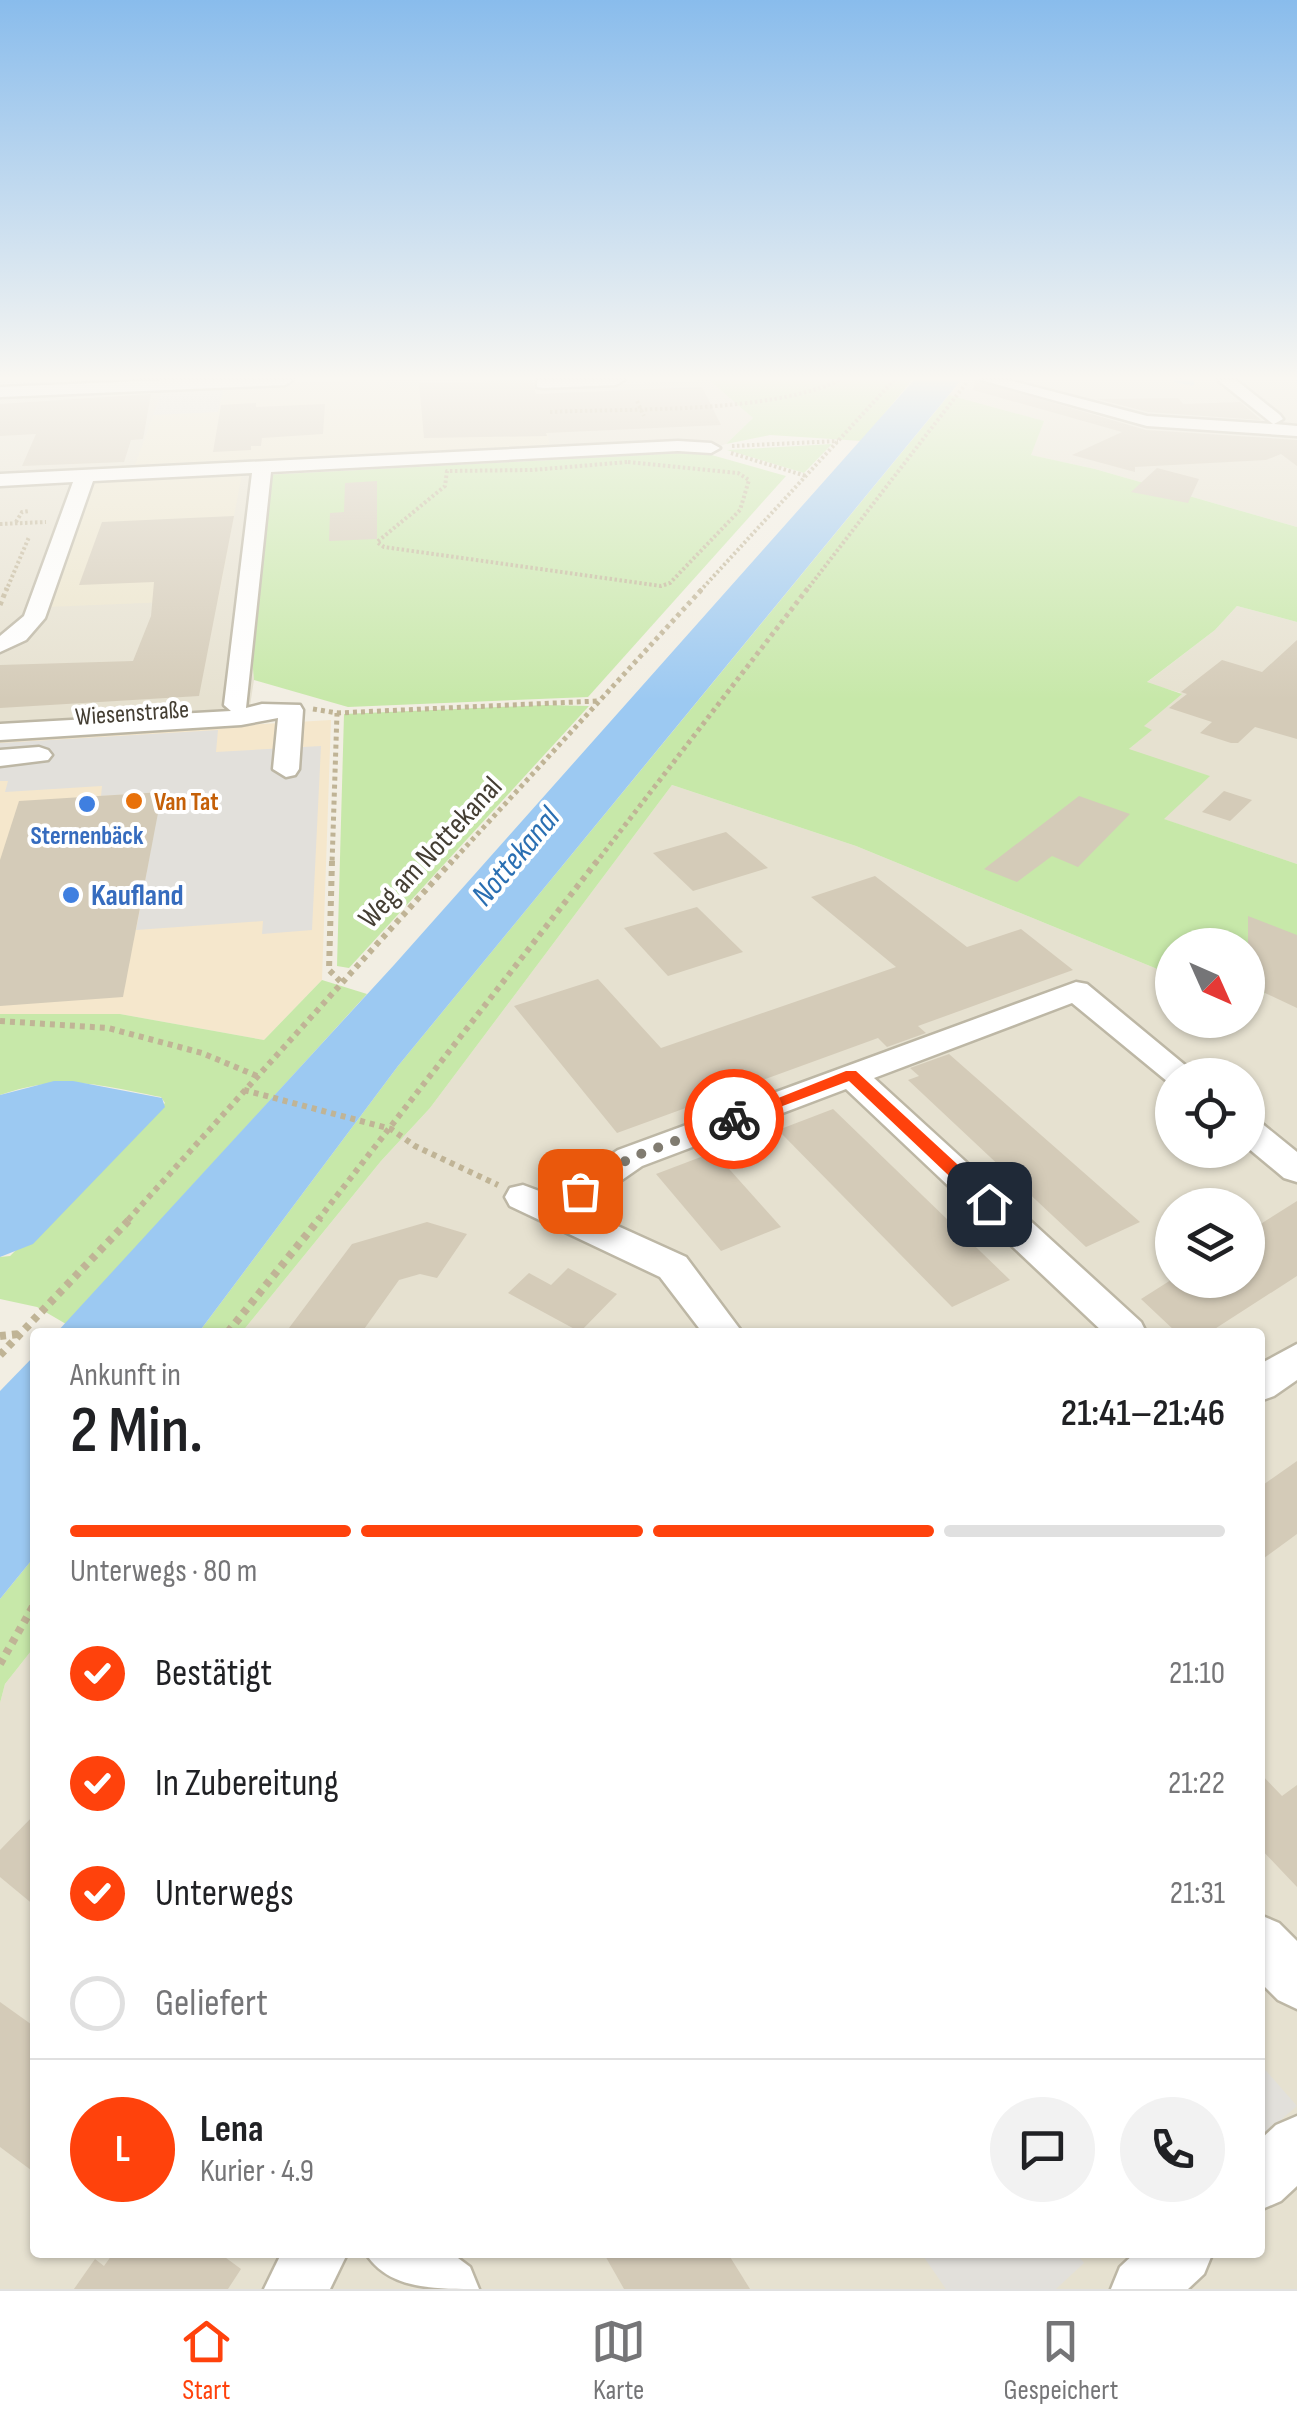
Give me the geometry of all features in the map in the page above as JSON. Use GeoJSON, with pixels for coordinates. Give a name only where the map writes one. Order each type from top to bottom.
{"type":"FeatureCollection","features":[{"type":"Feature","properties":{"kind":"street"},"geometry":{"type":"LineString","coordinates":[[0,495],[24,513],[77,487]]}},
{"type":"Feature","properties":{"kind":"street"},"geometry":{"type":"LineString","coordinates":[[0,645],[26,629],[34,618],[82,487]]}},
{"type":"Feature","properties":{"kind":"street"},"geometry":{"type":"LineString","coordinates":[[249,708],[261,487]]}},
{"type":"Feature","properties":{"kind":"street","name":"Wiesenstraße"},"geometry":{"type":"LineString","coordinates":[[0,720],[249,708],[290,710]]}},
{"type":"Feature","properties":{"kind":"street","name":"Wiesenstraße"},"geometry":{"type":"LineString","coordinates":[[0,732],[240,718],[249,708]]}},
{"type":"Feature","properties":{"kind":"street"},"geometry":{"type":"LineString","coordinates":[[286,768],[290,710]]}},
{"type":"Feature","properties":{"kind":"street"},"geometry":{"type":"LineString","coordinates":[[0,758],[39,756]]}},
{"type":"Feature","properties":{"kind":"street"},"geometry":{"type":"LineString","coordinates":[[537,1204],[630,1158],[1076,990],[1159,1058]]}},
{"type":"Feature","properties":{"kind":"street"},"geometry":{"type":"LineString","coordinates":[[851,1075],[1123,1328]]}},
{"type":"Feature","properties":{"kind":"street"},"geometry":{"type":"LineString","coordinates":[[1265,1144],[1297,1170]]}},
{"type":"Feature","properties":{"kind":"street"},"geometry":{"type":"LineString","coordinates":[[537,1204],[673,1267],[720,1328]]}},
{"type":"Feature","properties":{"kind":"street"},"geometry":{"type":"LineString","coordinates":[[1265,1381],[1297,1359]]}},
{"type":"Feature","properties":{"kind":"street"},"geometry":{"type":"LineString","coordinates":[[1265,1947],[1297,1980]]}},
{"type":"Feature","properties":{"kind":"street"},"geometry":{"type":"LineString","coordinates":[[1265,2175],[1297,2146]]}},
{"type":"Feature","properties":{"kind":"street"},"geometry":{"type":"LineString","coordinates":[[295,2289],[313,2258]]}},
{"type":"Feature","properties":{"kind":"street"},"geometry":{"type":"LineString","coordinates":[[404,2258],[448,2289]]}},
{"type":"Feature","properties":{"kind":"street"},"geometry":{"type":"LineString","coordinates":[[1142,2289],[1176,2258]]}},
{"type":"Feature","properties":{"kind":"path"},"geometry":{"type":"LineString","coordinates":[[444,487],[378,545],[648,587],[670,583],[740,510],[747,487]]}},
{"type":"Feature","properties":{"kind":"path","name":"Weg am Nottekanal"},"geometry":{"type":"LineString","coordinates":[[0,1355],[796,487]]}},
{"type":"Feature","properties":{"kind":"path"},"geometry":{"type":"LineString","coordinates":[[231,1328],[391,1129],[886,487]]}},
{"type":"Feature","properties":{"kind":"path"},"geometry":{"type":"LineString","coordinates":[[0,524],[24,513],[51,522],[45,536]]}},
{"type":"Feature","properties":{"kind":"path"},"geometry":{"type":"LineString","coordinates":[[0,605],[29,537]]}},
{"type":"Feature","properties":{"kind":"path"},"geometry":{"type":"LineString","coordinates":[[290,710],[323,708],[337,712],[599,701]]}},
{"type":"Feature","properties":{"kind":"path"},"geometry":{"type":"LineString","coordinates":[[337,712],[329,970],[341,982]]}},
{"type":"Feature","properties":{"kind":"path"},"geometry":{"type":"LineString","coordinates":[[0,1021],[108,1028],[202,1053],[257,1076]]}},
{"type":"Feature","properties":{"kind":"path"},"geometry":{"type":"LineString","coordinates":[[244,1090],[391,1129],[415,1146],[537,1204]]}},
{"type":"Feature","properties":{"kind":"path"},"geometry":{"type":"LineString","coordinates":[[0,1336],[22,1334]]}},
{"type":"Feature","properties":{"kind":"path"},"geometry":{"type":"LineString","coordinates":[[0,1664],[30,1612]]}},
{"type":"Feature","properties":{"kind":"shaded area"},"geometry":{"type":"Polygon","coordinates":[[[0,487],[262,487],[250,637],[254,680],[247,725],[0,739],[0,487]]]}},
{"type":"Feature","properties":{"kind":"shaded area"},"geometry":{"type":"Polygon","coordinates":[[[93,487],[240,487],[218,600],[47,607],[93,487]]]}},
{"type":"Feature","properties":{"kind":"shaded area"},"geometry":{"type":"Polygon","coordinates":[[[1157,487],[1297,487],[1297,527],[1157,487]]]}},
{"type":"Feature","properties":{"kind":"shaded area"},"geometry":{"type":"Polygon","coordinates":[[[1237,606],[1297,622],[1297,864],[1163,819],[1209,776],[1128,750],[1151,730],[1143,726],[1181,693],[1146,683],[1215,630],[1237,606]]]}},
{"type":"Feature","properties":{"kind":"shaded area"},"geometry":{"type":"Polygon","coordinates":[[[331,720],[322,980],[264,1040],[120,1014],[0,1014],[0,739],[331,720]]]}},
{"type":"Feature","properties":{"kind":"shaded area"},"geometry":{"type":"Polygon","coordinates":[[[218,730],[216,752],[321,746],[312,930],[262,934],[263,921],[136,930],[161,792],[101,796],[102,786],[5,792],[8,781],[0,781],[0,743],[218,730]]]}},
{"type":"Feature","properties":{"kind":"shaded area"},"geometry":{"type":"Polygon","coordinates":[[[672,785],[856,846],[1155,968],[1155,1038],[1265,1038],[1265,993],[1297,978],[1297,2289],[0,2289],[0,1703],[5,1684],[30,1652],[30,2258],[1265,2258],[1265,1328],[245,1328],[381,1161],[430,1108],[672,785]]]}},
{"type":"Feature","properties":{"kind":"shaded area"},"geometry":{"type":"Polygon","coordinates":[[[1265,2070],[1297,2106],[1265,2134],[1265,2070]]]}},
{"type":"Feature","properties":{"kind":"shaded area"},"geometry":{"type":"Polygon","coordinates":[[[924,2258],[1080,2258],[1084,2263],[1056,2289],[946,2289],[924,2258]]]}},
{"type":"Feature","properties":{"kind":"green space"},"geometry":{"type":"Polygon","coordinates":[[[262,487],[776,487],[588,697],[348,707],[254,680],[250,637],[262,487]]]}},
{"type":"Feature","properties":{"kind":"green space"},"geometry":{"type":"Polygon","coordinates":[[[874,487],[1157,487],[1297,527],[1297,622],[1237,606],[1215,630],[1147,682],[1182,694],[1144,726],[1152,730],[1129,749],[1210,776],[1164,819],[1297,864],[1297,978],[1265,993],[1265,928],[1155,928],[1155,968],[856,846],[672,785],[430,1108],[381,1161],[245,1328],[202,1328],[398,1066],[874,487]]]}},
{"type":"Feature","properties":{"kind":"green space"},"geometry":{"type":"Polygon","coordinates":[[[589,706],[349,968],[337,966],[344,714],[589,706]]]}},
{"type":"Feature","properties":{"kind":"green space"},"geometry":{"type":"Polygon","coordinates":[[[322,980],[367,994],[66,1324],[37,1307],[0,1299],[0,1257],[10,1256],[165,1103],[161,1097],[81,1083],[43,1084],[0,1095],[0,1014],[120,1014],[264,1040],[322,980]]]}},
{"type":"Feature","properties":{"kind":"green space"},"geometry":{"type":"Polygon","coordinates":[[[30,1562],[30,1652],[5,1684],[0,1703],[0,1599],[30,1562]]]}},
{"type":"Feature","properties":{"kind":"water","name":"Nottekanal"},"geometry":{"type":"Polygon","coordinates":[[[819,487],[873,487],[398,1066],[202,1328],[61,1328],[394,965],[819,487]]]}},
{"type":"Feature","properties":{"kind":"water"},"geometry":{"type":"Polygon","coordinates":[[[54,1081],[162,1098],[165,1107],[33,1244],[0,1257],[0,1095],[54,1081]]]}},
{"type":"Feature","properties":{"kind":"water"},"geometry":{"type":"Polygon","coordinates":[[[30,1360],[30,1562],[0,1599],[0,1391],[30,1360]]]}},
{"type":"Feature","properties":{"kind":"building"},"geometry":{"type":"Polygon","coordinates":[[[345,487],[377,487],[377,539],[329,541],[330,513],[344,512],[345,487]]]}},
{"type":"Feature","properties":{"kind":"building"},"geometry":{"type":"Polygon","coordinates":[[[1137,487],[1195,487],[1188,503],[1131,492],[1137,487]]]}},
{"type":"Feature","properties":{"kind":"building"},"geometry":{"type":"Polygon","coordinates":[[[234,516],[199,696],[0,708],[0,665],[133,661],[151,616],[154,582],[79,585],[102,522],[234,516]]]}},
{"type":"Feature","properties":{"kind":"building"},"geometry":{"type":"Polygon","coordinates":[[[1297,640],[1297,739],[1255,727],[1238,743],[1231,743],[1200,733],[1212,722],[1169,708],[1187,694],[1181,692],[1222,660],[1262,672],[1297,640]]]}},
{"type":"Feature","properties":{"kind":"building"},"geometry":{"type":"Polygon","coordinates":[[[1224,791],[1252,800],[1230,821],[1202,812],[1224,791]]]}},
{"type":"Feature","properties":{"kind":"building","name":"Kaufland"},"geometry":{"type":"Polygon","coordinates":[[[162,792],[123,997],[0,1006],[0,860],[19,801],[162,792]]]}},
{"type":"Feature","properties":{"kind":"building"},"geometry":{"type":"Polygon","coordinates":[[[1079,796],[1130,814],[1078,867],[1052,856],[1017,882],[984,869],[1079,796]]]}},
{"type":"Feature","properties":{"kind":"building"},"geometry":{"type":"Polygon","coordinates":[[[726,832],[768,868],[693,891],[653,853],[726,832]]]}},
{"type":"Feature","properties":{"kind":"building"},"geometry":{"type":"Polygon","coordinates":[[[875,876],[967,947],[1021,929],[1073,970],[918,1026],[926,1033],[887,1047],[878,1038],[617,1133],[514,1006],[598,979],[661,1048],[896,967],[811,897],[875,876]]]}},
{"type":"Feature","properties":{"kind":"building"},"geometry":{"type":"Polygon","coordinates":[[[697,907],[743,952],[668,976],[624,928],[697,907]]]}},
{"type":"Feature","properties":{"kind":"building"},"geometry":{"type":"Polygon","coordinates":[[[1248,916],[1297,935],[1297,1008],[1265,993],[1265,928],[1248,928],[1248,916]]]}},
{"type":"Feature","properties":{"kind":"building"},"geometry":{"type":"Polygon","coordinates":[[[949,1054],[1140,1222],[1086,1247],[908,1080],[919,1076],[910,1068],[949,1054]]]}},
{"type":"Feature","properties":{"kind":"building"},"geometry":{"type":"Polygon","coordinates":[[[833,1109],[1010,1280],[952,1307],[778,1130],[833,1109]]]}},
{"type":"Feature","properties":{"kind":"building"},"geometry":{"type":"Polygon","coordinates":[[[714,1152],[781,1227],[721,1251],[656,1174],[714,1152]]]}},
{"type":"Feature","properties":{"kind":"building"},"geometry":{"type":"Polygon","coordinates":[[[1297,1201],[1297,1276],[1265,1297],[1265,1221],[1297,1201]]]}},
{"type":"Feature","properties":{"kind":"building"},"geometry":{"type":"Polygon","coordinates":[[[427,1222],[467,1234],[437,1278],[420,1274],[399,1280],[365,1328],[289,1328],[352,1244],[427,1222]]]}},
{"type":"Feature","properties":{"kind":"building"},"geometry":{"type":"Polygon","coordinates":[[[568,1268],[617,1294],[584,1328],[573,1328],[508,1293],[529,1273],[551,1285],[568,1268]]]}},
{"type":"Feature","properties":{"kind":"building"},"geometry":{"type":"Polygon","coordinates":[[[1155,1290],[1155,1298],[1263,1298],[1216,1328],[1172,1328],[1141,1299],[1155,1290]]]}},
{"type":"Feature","properties":{"kind":"building"},"geometry":{"type":"Polygon","coordinates":[[[1297,1461],[1297,1534],[1265,1557],[1265,1483],[1297,1461]]]}},
{"type":"Feature","properties":{"kind":"building"},"geometry":{"type":"Polygon","coordinates":[[[1265,1778],[1282,1796],[1297,1785],[1297,1887],[1265,1853],[1265,1778]]]}},
{"type":"Feature","properties":{"kind":"building"},"geometry":{"type":"Polygon","coordinates":[[[30,1819],[30,1902],[0,1877],[0,1850],[30,1819]]]}},
{"type":"Feature","properties":{"kind":"building"},"geometry":{"type":"Polygon","coordinates":[[[0,2002],[30,2023],[30,2169],[0,2147],[0,2002]]]}},
{"type":"Feature","properties":{"kind":"building"},"geometry":{"type":"Polygon","coordinates":[[[110,2258],[226,2258],[241,2269],[228,2289],[74,2289],[95,2259],[104,2266],[110,2258]]]}},
{"type":"Feature","properties":{"kind":"building"},"geometry":{"type":"Polygon","coordinates":[[[606,2258],[731,2258],[750,2289],[624,2289],[606,2258]]]}},
{"type":"Feature","properties":{"kind":"way so far"},"geometry":{"type":"LineString","coordinates":[[580,1191],[630,1158],[734,1119]]}},
{"type":"Feature","properties":{"kind":"place","name":"Van Tat"},"geometry":{"type":"Point","coordinates":[134,801]}},
{"type":"Feature","properties":{"kind":"place","name":"Sternenbäck"},"geometry":{"type":"Point","coordinates":[87,804]}},
{"type":"Feature","properties":{"kind":"place","name":"Kaufland"},"geometry":{"type":"Point","coordinates":[71,895]}},
{"type":"Feature","properties":{"kind":"route"},"geometry":{"type":"LineString","coordinates":[[734,1119],[851,1075],[989,1204]]}}]}
